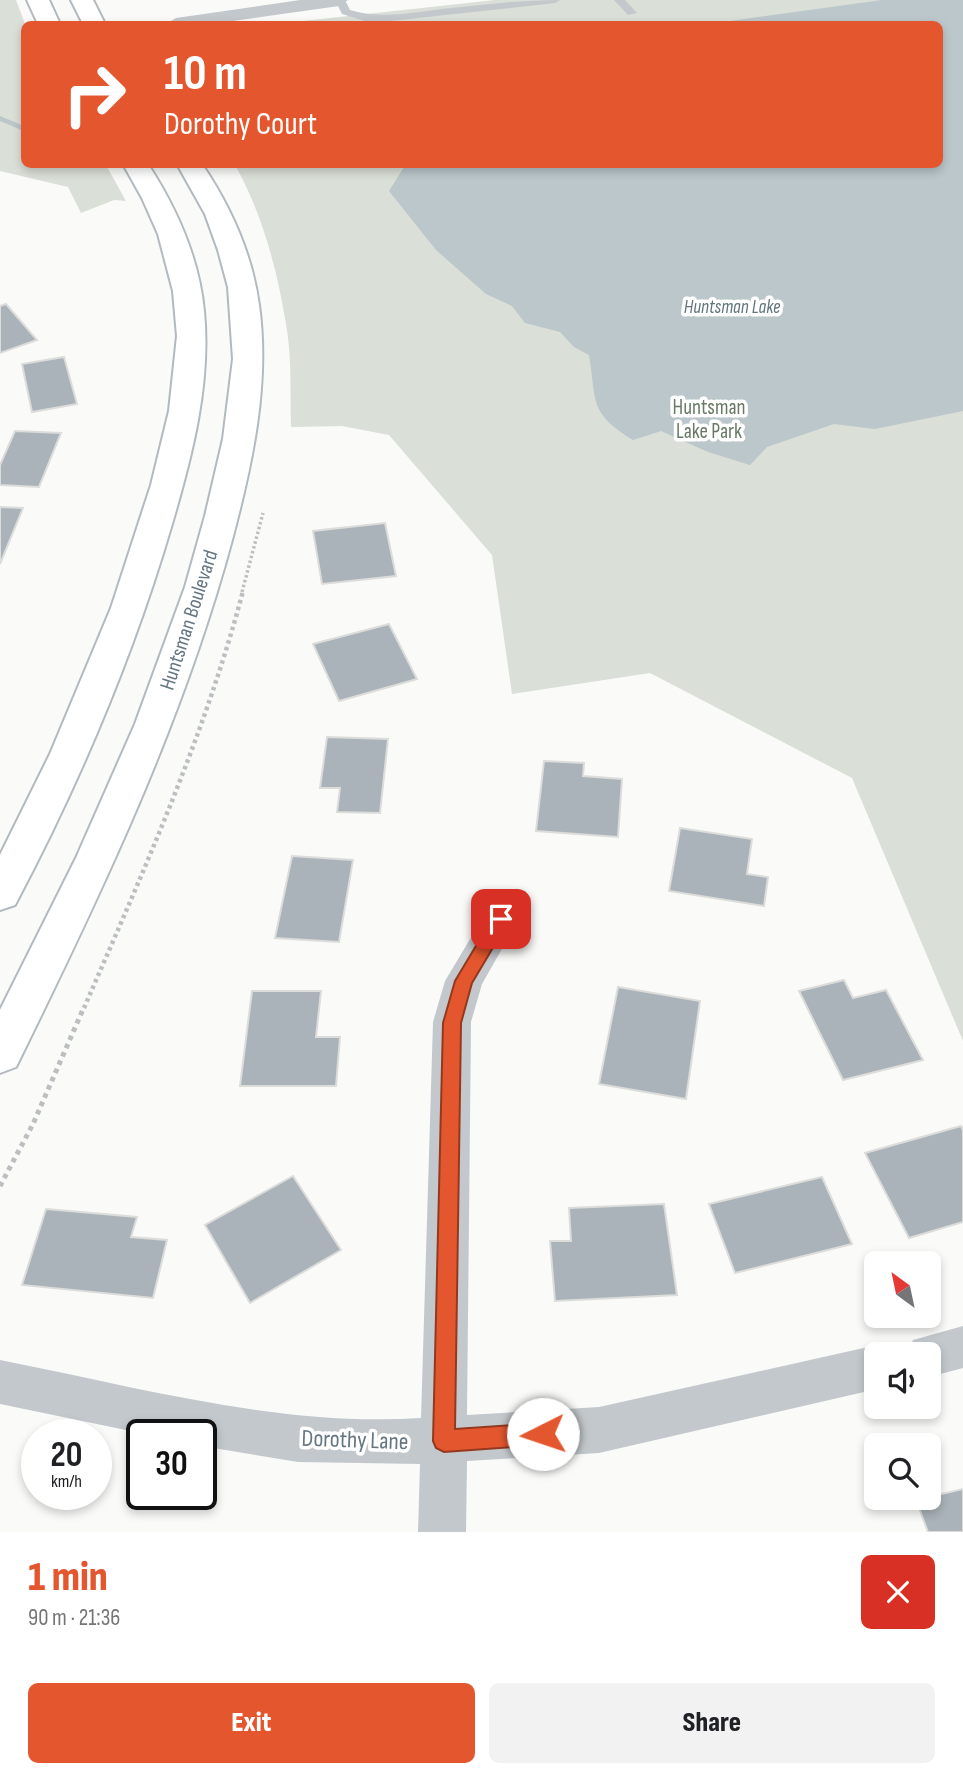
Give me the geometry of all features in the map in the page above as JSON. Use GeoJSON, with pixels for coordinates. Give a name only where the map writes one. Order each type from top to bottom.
{"type":"FeatureCollection","features":[{"type":"Feature","properties":{"kind":"street"},"geometry":{"type":"LineString","coordinates":[[38,0],[48,21]]}},
{"type":"Feature","properties":{"kind":"street"},"geometry":{"type":"LineString","coordinates":[[82,0],[92,21]]}},
{"type":"Feature","properties":{"kind":"street"},"geometry":{"type":"LineString","coordinates":[[196,21],[339,0]]}},
{"type":"Feature","properties":{"kind":"street"},"geometry":{"type":"LineString","coordinates":[[0,894],[71,747],[115,643],[148,551],[172,469],[185,408],[191,352],[191,312],[186,278],[165,215],[137,168]]}},
{"type":"Feature","properties":{"kind":"street","name":"Huntsman Boulevard"},"geometry":{"type":"LineString","coordinates":[[0,1054],[90,875],[142,755],[186,636],[212,554],[233,470],[248,349],[245,307],[229,238],[215,207],[191,168]]}},
{"type":"Feature","properties":{"kind":"street"},"geometry":{"type":"LineString","coordinates":[[442,1532],[452,1023],[464,981],[501,919]]}},
{"type":"Feature","properties":{"kind":"street"},"geometry":{"type":"LineString","coordinates":[[941,1352],[963,1347]]}},
{"type":"Feature","properties":{"kind":"street","name":"Dorothy Lane"},"geometry":{"type":"LineString","coordinates":[[0,1382],[232,1429],[298,1439],[408,1443],[599,1430],[864,1370]]}},
{"type":"Feature","properties":{"kind":"lane"},"geometry":{"type":"LineString","coordinates":[[339,0],[346,12],[365,18],[390,18],[555,0]]}},
{"type":"Feature","properties":{"kind":"lane"},"geometry":{"type":"LineString","coordinates":[[619,0],[632,13]]}},
{"type":"Feature","properties":{"kind":"green space"},"geometry":{"type":"Polygon","coordinates":[[[0,0],[16,0],[24,21],[21,21],[21,168],[108,168],[126,201],[114,200],[81,213],[68,187],[0,171],[0,0]]]}},
{"type":"Feature","properties":{"kind":"green space","name":"Huntsman Lake Park"},"geometry":{"type":"Polygon","coordinates":[[[495,0],[963,0],[963,1041],[852,778],[650,673],[512,694],[492,555],[389,435],[342,426],[291,427],[289,349],[278,283],[261,222],[237,168],[943,168],[943,21],[302,21],[495,0]]]}},
{"type":"Feature","properties":{"kind":"water","name":"Huntsman Lake"},"geometry":{"type":"Polygon","coordinates":[[[882,0],[963,0],[963,411],[875,429],[834,424],[767,447],[750,465],[708,452],[661,431],[633,440],[608,422],[601,413],[597,405],[589,355],[574,347],[560,332],[525,323],[512,306],[486,294],[436,250],[389,191],[403,168],[943,168],[943,21],[730,21],[882,0]]]}},
{"type":"Feature","properties":{"kind":"building"},"geometry":{"type":"Polygon","coordinates":[[[6,304],[37,340],[0,353],[0,306],[6,304]]]}},
{"type":"Feature","properties":{"kind":"building"},"geometry":{"type":"Polygon","coordinates":[[[64,357],[77,404],[32,412],[22,364],[64,357]]]}},
{"type":"Feature","properties":{"kind":"building"},"geometry":{"type":"Polygon","coordinates":[[[15,431],[61,433],[39,487],[0,485],[0,465],[15,431]]]}},
{"type":"Feature","properties":{"kind":"building"},"geometry":{"type":"Polygon","coordinates":[[[0,507],[23,508],[0,564],[0,507]]]}},
{"type":"Feature","properties":{"kind":"building"},"geometry":{"type":"Polygon","coordinates":[[[385,523],[396,576],[322,584],[313,531],[385,523]]]}},
{"type":"Feature","properties":{"kind":"building"},"geometry":{"type":"Polygon","coordinates":[[[389,624],[417,679],[339,701],[313,644],[389,624]]]}},
{"type":"Feature","properties":{"kind":"building"},"geometry":{"type":"Polygon","coordinates":[[[327,737],[388,739],[380,813],[337,812],[340,788],[320,788],[327,737]]]}},
{"type":"Feature","properties":{"kind":"building"},"geometry":{"type":"Polygon","coordinates":[[[544,761],[584,763],[583,776],[622,779],[618,837],[536,831],[544,761]]]}},
{"type":"Feature","properties":{"kind":"building"},"geometry":{"type":"Polygon","coordinates":[[[680,828],[752,839],[747,874],[768,877],[764,906],[669,891],[680,828]]]}},
{"type":"Feature","properties":{"kind":"building"},"geometry":{"type":"Polygon","coordinates":[[[292,856],[353,860],[339,942],[275,938],[292,856]]]}},
{"type":"Feature","properties":{"kind":"building"},"geometry":{"type":"Polygon","coordinates":[[[844,980],[853,998],[886,990],[923,1060],[843,1080],[799,991],[844,980]]]}},
{"type":"Feature","properties":{"kind":"building"},"geometry":{"type":"Polygon","coordinates":[[[618,987],[700,1001],[686,1099],[599,1084],[618,987]]]}},
{"type":"Feature","properties":{"kind":"building"},"geometry":{"type":"Polygon","coordinates":[[[252,991],[321,991],[316,1037],[340,1037],[336,1086],[240,1086],[252,991]]]}},
{"type":"Feature","properties":{"kind":"building"},"geometry":{"type":"Polygon","coordinates":[[[961,1126],[963,1222],[909,1238],[865,1153],[961,1126]]]}},
{"type":"Feature","properties":{"kind":"building"},"geometry":{"type":"Polygon","coordinates":[[[293,1176],[341,1250],[250,1303],[205,1225],[293,1176]]]}},
{"type":"Feature","properties":{"kind":"building"},"geometry":{"type":"Polygon","coordinates":[[[822,1177],[852,1244],[735,1273],[709,1204],[822,1177]]]}},
{"type":"Feature","properties":{"kind":"building"},"geometry":{"type":"Polygon","coordinates":[[[664,1204],[677,1295],[555,1301],[550,1241],[571,1241],[569,1208],[664,1204]]]}},
{"type":"Feature","properties":{"kind":"building"},"geometry":{"type":"Polygon","coordinates":[[[46,1209],[137,1217],[131,1237],[167,1240],[153,1298],[22,1285],[46,1209]]]}},
{"type":"Feature","properties":{"kind":"building"},"geometry":{"type":"Polygon","coordinates":[[[963,1489],[963,1532],[928,1532],[920,1510],[941,1510],[941,1494],[963,1489]]]}},
{"type":"Feature","properties":{"kind":"waterway"},"geometry":{"type":"LineString","coordinates":[[0,118],[21,128]]}},
{"type":"Feature","properties":{"kind":"route"},"geometry":{"type":"LineString","coordinates":[[501,919],[464,981],[452,1023],[444,1441],[543,1434]]}}]}
